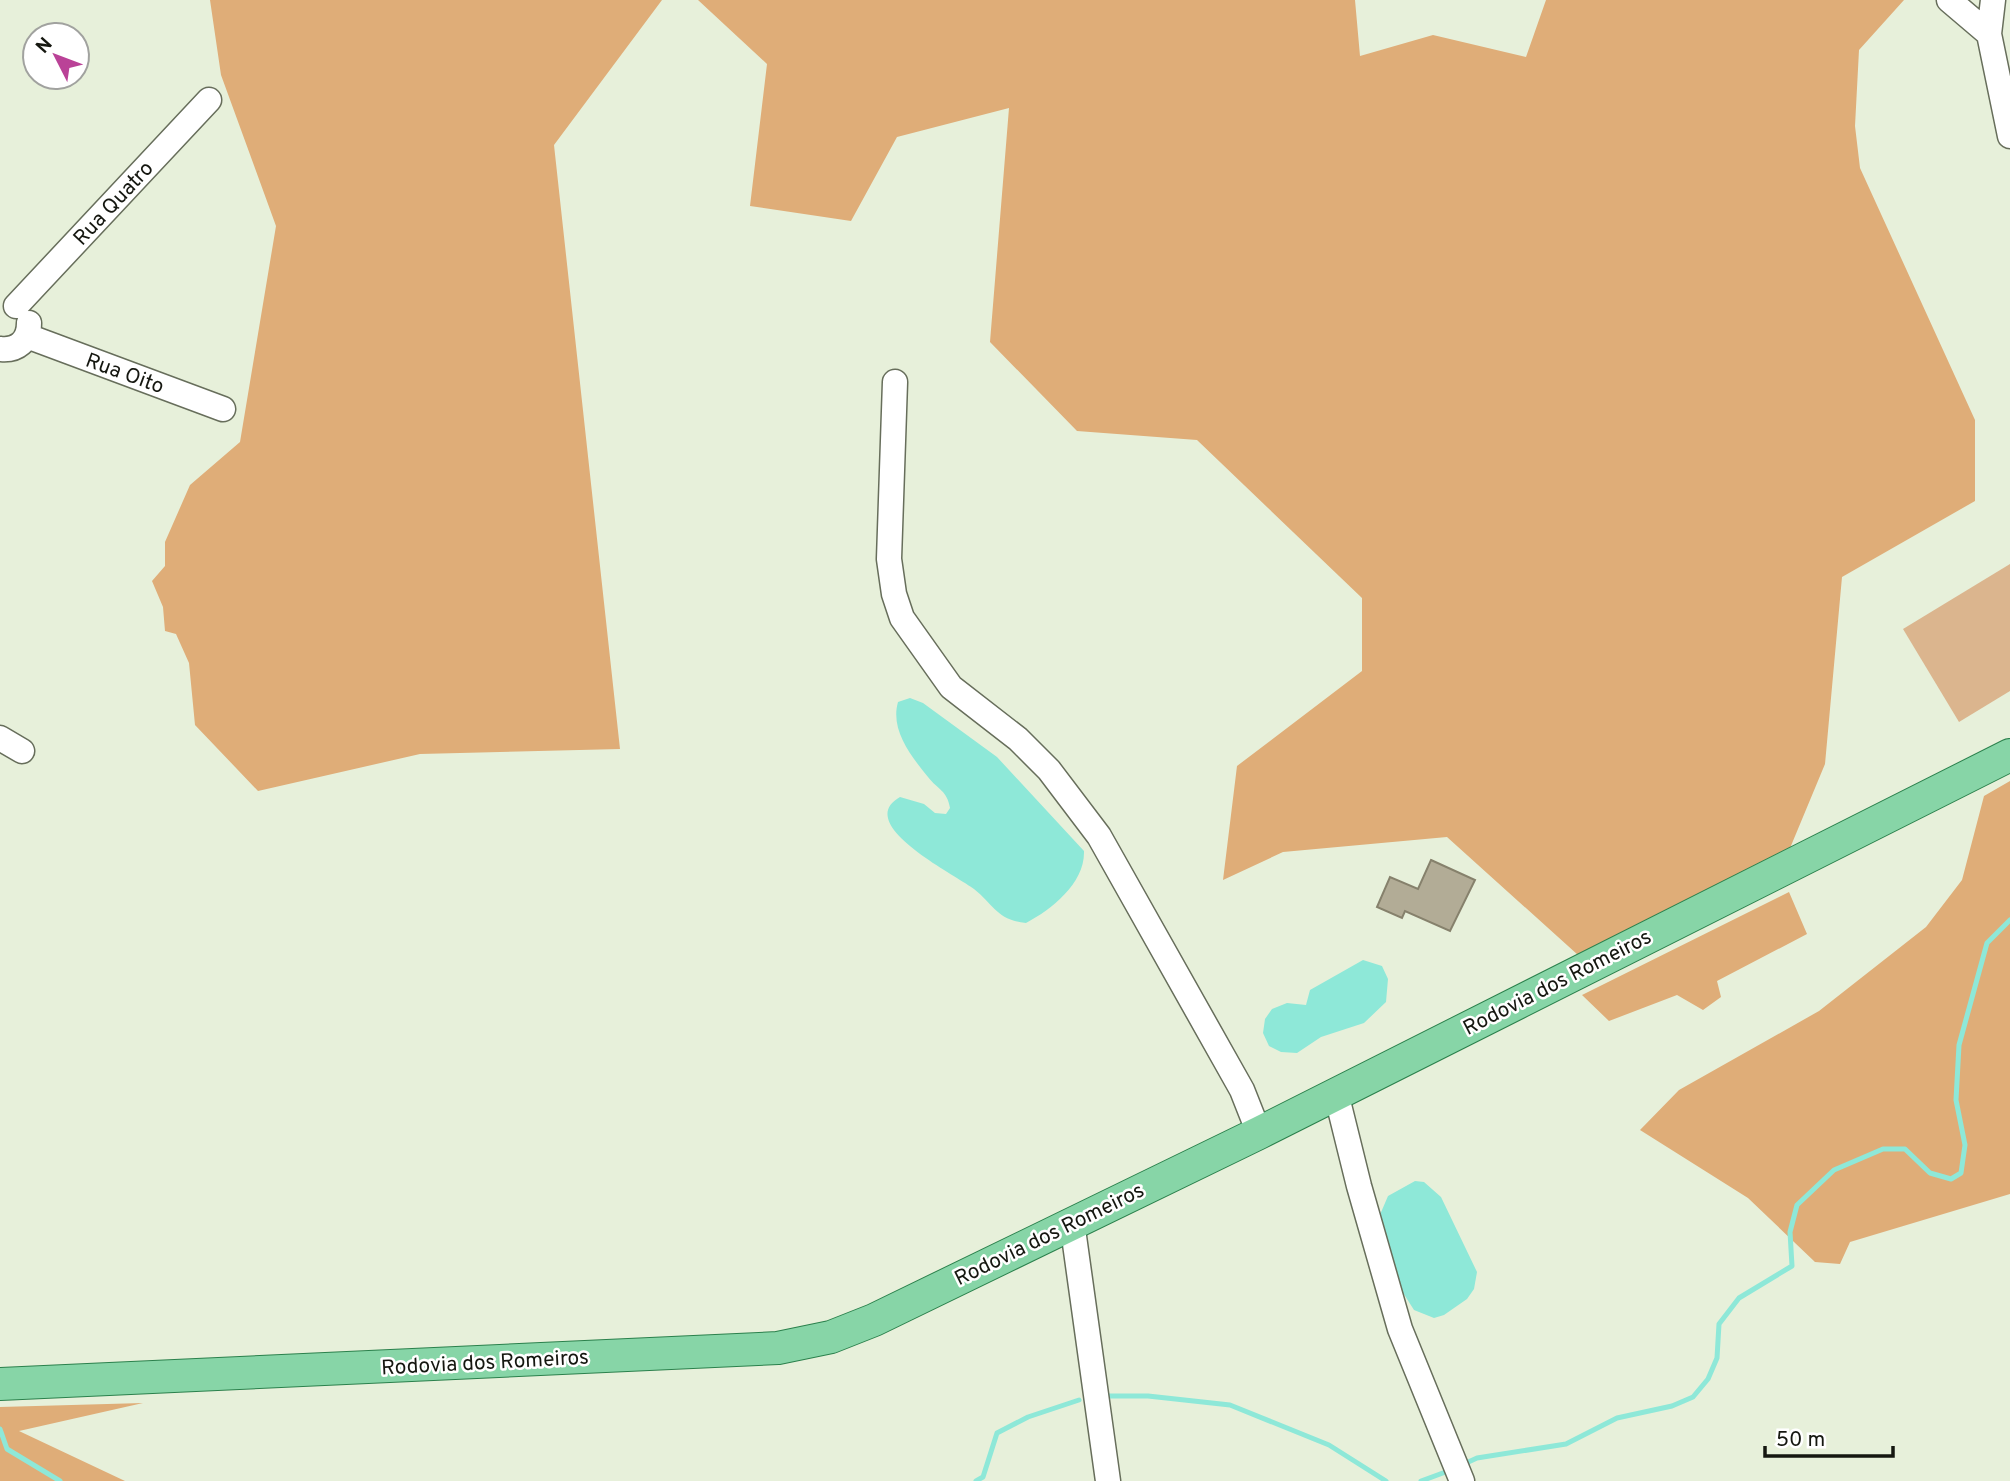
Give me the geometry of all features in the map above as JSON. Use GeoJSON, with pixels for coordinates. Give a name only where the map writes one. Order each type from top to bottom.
{"type":"FeatureCollection","features":[{"type":"Feature","properties":{"kind":"main road","name":"Rodovia dos Romeiros"},"geometry":{"type":"LineString","coordinates":[[0,1384],[778,1348],[852,1329],[1259,1133],[2010,755]]}},
{"type":"Feature","properties":{"kind":"street"},"geometry":{"type":"LineString","coordinates":[[1949,0],[1989,34]]}},
{"type":"Feature","properties":{"kind":"street"},"geometry":{"type":"LineString","coordinates":[[1993,0],[1989,34],[2006,103],[2010,136]]}},
{"type":"Feature","properties":{"kind":"street","name":"Rua Quatro"},"geometry":{"type":"LineString","coordinates":[[8,305],[209,100]]}},
{"type":"Feature","properties":{"kind":"street"},"geometry":{"type":"LineString","coordinates":[[0,348],[17,347],[27,337],[29,330],[26,316],[8,305]]}},
{"type":"Feature","properties":{"kind":"street","name":"Rua Oito"},"geometry":{"type":"LineString","coordinates":[[27,337],[223,409]]}},
{"type":"Feature","properties":{"kind":"street"},"geometry":{"type":"LineString","coordinates":[[895,382],[889,559],[901,618],[951,687],[1018,738],[1049,770],[1099,836],[1241,1090],[1259,1133]]}},
{"type":"Feature","properties":{"kind":"street"},"geometry":{"type":"LineString","coordinates":[[0,738],[22,751]]}},
{"type":"Feature","properties":{"kind":"street"},"geometry":{"type":"LineString","coordinates":[[1336,1093],[1359,1186],[1400,1329],[1458,1474]]}},
{"type":"Feature","properties":{"kind":"street"},"geometry":{"type":"LineString","coordinates":[[1072,1222],[1108,1481]]}},
{"type":"Feature","properties":{"kind":"shaded area"},"geometry":{"type":"Polygon","coordinates":[[[210,0],[662,0],[554,145],[620,749],[420,754],[258,791],[195,725],[189,663],[176,634],[165,631],[163,607],[152,581],[165,566],[165,542],[190,485],[240,442],[276,226],[221,75],[210,0]]]}},
{"type":"Feature","properties":{"kind":"shaded area"},"geometry":{"type":"Polygon","coordinates":[[[698,0],[1355,0],[1360,56],[1433,35],[1526,57],[1546,0],[1904,0],[1859,50],[1855,126],[1860,168],[1975,420],[1975,501],[1842,577],[1825,764],[1788,853],[1578,955],[1447,837],[1283,852],[1223,880],[1237,766],[1362,671],[1362,598],[1197,440],[1077,431],[990,342],[1009,108],[897,137],[851,221],[750,206],[767,64],[698,0]]]}},
{"type":"Feature","properties":{"kind":"shaded area"},"geometry":{"type":"Polygon","coordinates":[[[2010,564],[2010,691],[1959,722],[1903,629],[2010,564]]]}},
{"type":"Feature","properties":{"kind":"shaded area"},"geometry":{"type":"Polygon","coordinates":[[[2010,781],[2010,1194],[1850,1242],[1840,1264],[1815,1262],[1748,1198],[1640,1130],[1679,1090],[1819,1011],[1926,927],[1962,880],[1984,796],[2010,781]]]}},
{"type":"Feature","properties":{"kind":"shaded area"},"geometry":{"type":"Polygon","coordinates":[[[1789,892],[1807,934],[1717,981],[1721,997],[1703,1010],[1677,995],[1609,1021],[1582,995],[1789,892]]]}},
{"type":"Feature","properties":{"kind":"shaded area"},"geometry":{"type":"Polygon","coordinates":[[[143,1403],[19,1431],[125,1481],[0,1481],[0,1407],[143,1403]]]}},
{"type":"Feature","properties":{"kind":"water"},"geometry":{"type":"Polygon","coordinates":[[[910,698],[923,703],[997,757],[1084,851],[1079,874],[1065,894],[1026,923],[1008,919],[974,889],[912,848],[889,821],[889,808],[900,797],[924,804],[935,813],[946,814],[950,808],[944,794],[915,760],[899,732],[896,712],[898,702],[910,698]]]}},
{"type":"Feature","properties":{"kind":"water"},"geometry":{"type":"Polygon","coordinates":[[[1363,960],[1382,966],[1388,979],[1386,1002],[1364,1023],[1321,1037],[1297,1053],[1281,1052],[1269,1046],[1263,1033],[1265,1019],[1272,1009],[1287,1003],[1306,1005],[1310,990],[1363,960]]]}},
{"type":"Feature","properties":{"kind":"water"},"geometry":{"type":"Polygon","coordinates":[[[1415,1181],[1424,1182],[1441,1197],[1477,1272],[1474,1289],[1467,1299],[1444,1315],[1434,1318],[1414,1310],[1393,1277],[1379,1217],[1388,1196],[1415,1181]]]}},
{"type":"Feature","properties":{"kind":"building"},"geometry":{"type":"Polygon","coordinates":[[[1431,860],[1475,880],[1450,931],[1405,911],[1402,918],[1377,907],[1390,877],[1418,889],[1431,860]]]}},
{"type":"Feature","properties":{"kind":"waterway"},"geometry":{"type":"LineString","coordinates":[[1464,1464],[1477,1458],[1566,1444],[1617,1418],[1672,1406],[1693,1397],[1708,1379],[1717,1358],[1719,1324],[1739,1298],[1792,1266],[1790,1232],[1797,1205],[1834,1170],[1883,1149],[1905,1149],[1930,1173],[1951,1179],[1961,1173],[1965,1145],[1956,1100],[1959,1045],[1987,943],[2010,920]]}},
{"type":"Feature","properties":{"kind":"waterway"},"geometry":{"type":"LineString","coordinates":[[1104,1396],[1148,1396],[1230,1405],[1329,1445],[1386,1481]]}},
{"type":"Feature","properties":{"kind":"waterway"},"geometry":{"type":"LineString","coordinates":[[976,1481],[983,1477],[997,1433],[1028,1417],[1079,1400]]}},
{"type":"Feature","properties":{"kind":"waterway"},"geometry":{"type":"LineString","coordinates":[[0,1429],[7,1449],[60,1481]]}},
{"type":"Feature","properties":{"kind":"waterway"},"geometry":{"type":"LineString","coordinates":[[1421,1481],[1451,1470]]}}]}
